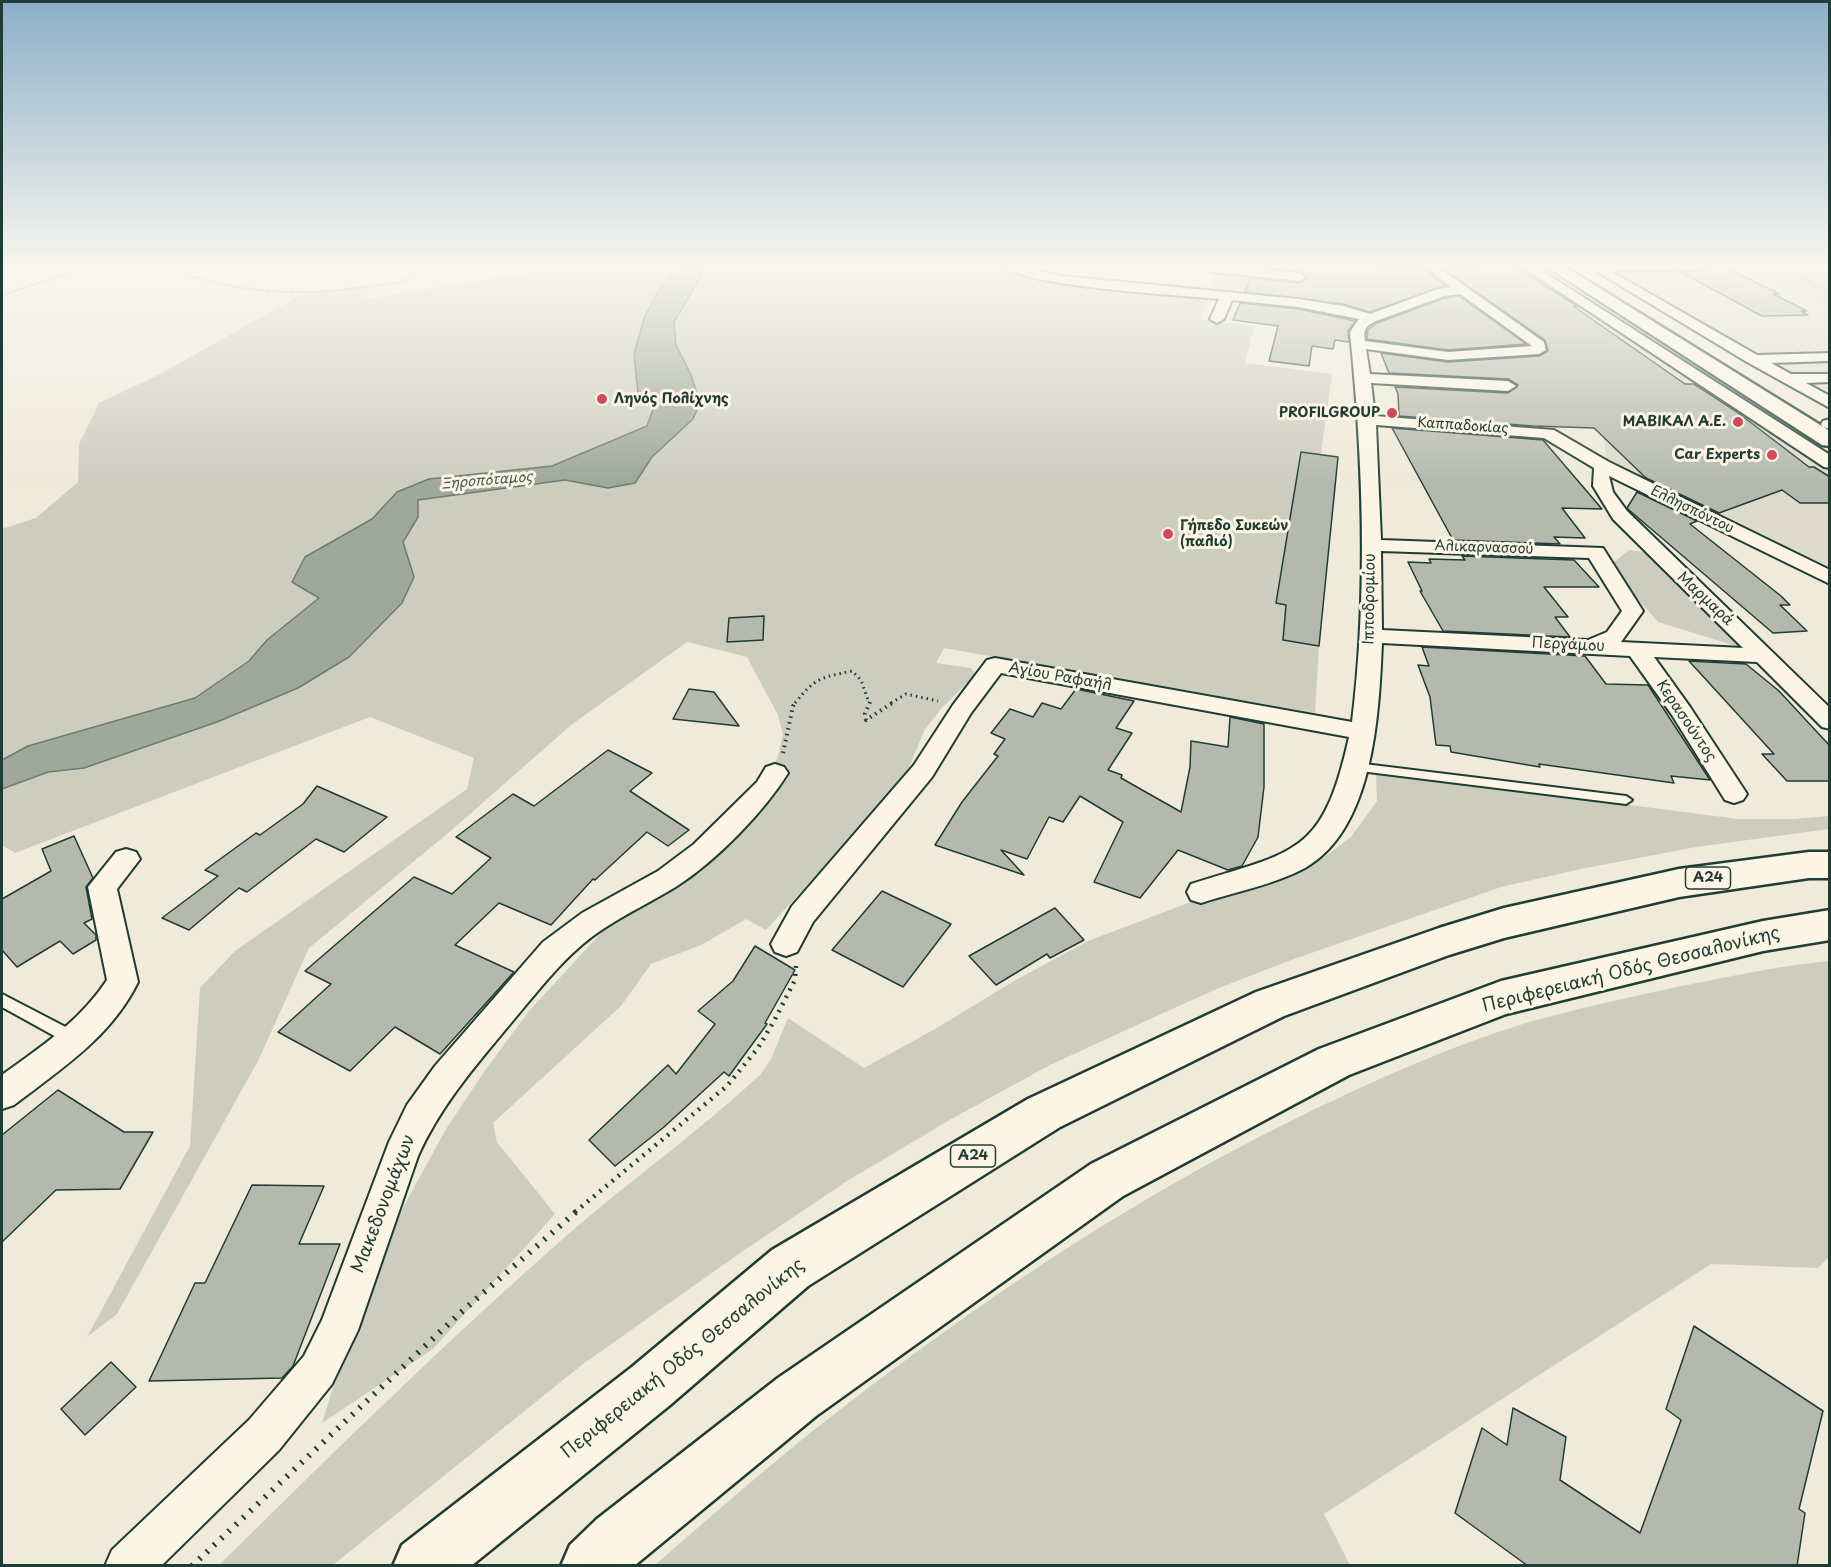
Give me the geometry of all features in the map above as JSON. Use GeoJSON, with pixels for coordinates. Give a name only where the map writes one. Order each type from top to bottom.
{"type":"FeatureCollection","features":[{"type":"Feature","properties":{"kind":"main road"},"geometry":{"type":"LineString","coordinates":[[1668,338],[1830,440]]}},
{"type":"Feature","properties":{"kind":"main road"},"geometry":{"type":"LineString","coordinates":[[1689,338],[1829,424]]}},
{"type":"Feature","properties":{"kind":"main road","name":"Περιφερειακή Οδός Θεσσαλονίκης"},"geometry":{"type":"LineString","coordinates":[[423,1566],[642,1394],[790,1268],[1044,1113],[1270,1004],[1438,943],[1504,923],[1679,883],[1823,862]]}},
{"type":"Feature","properties":{"kind":"main road","name":"Περιφερειακή Οδός Θεσσαλονίκης"},"geometry":{"type":"LineString","coordinates":[[591,1566],[618,1540],[797,1397],[1107,1179],[1334,1062],[1501,998],[1763,936],[1830,925]]}},
{"type":"Feature","properties":{"kind":"main road"},"geometry":{"type":"LineString","coordinates":[[1711,949],[1830,946]]}},
{"type":"Feature","properties":{"kind":"street"},"geometry":{"type":"LineString","coordinates":[[1358,338],[1358,344],[1448,356],[1539,350],[1539,345],[1530,338]]}},
{"type":"Feature","properties":{"kind":"street"},"geometry":{"type":"LineString","coordinates":[[1638,338],[1830,463]]}},
{"type":"Feature","properties":{"kind":"street"},"geometry":{"type":"LineString","coordinates":[[1717,338],[1830,403]]}},
{"type":"Feature","properties":{"kind":"street","name":"Ιπποδρομίου"},"geometry":{"type":"LineString","coordinates":[[1201,892],[1285,865],[1317,845],[1335,821],[1349,790],[1356,767],[1363,732],[1370,636],[1371,545],[1368,420],[1358,344]]}},
{"type":"Feature","properties":{"kind":"street"},"geometry":{"type":"LineString","coordinates":[[1752,359],[1830,357]]}},
{"type":"Feature","properties":{"kind":"street"},"geometry":{"type":"LineString","coordinates":[[1363,378],[1508,386]]}},
{"type":"Feature","properties":{"kind":"street"},"geometry":{"type":"LineString","coordinates":[[1787,379],[1830,378]]}},
{"type":"Feature","properties":{"kind":"street","name":"Καππαδοκίας"},"geometry":{"type":"LineString","coordinates":[[1368,420],[1533,431],[1557,437]]}},
{"type":"Feature","properties":{"kind":"street","name":"Ελλησπόντου"},"geometry":{"type":"LineString","coordinates":[[1557,437],[1603,466],[1830,578]]}},
{"type":"Feature","properties":{"kind":"street","name":"Μαρμαρά"},"geometry":{"type":"LineString","coordinates":[[1603,466],[1600,472],[1605,493],[1620,515],[1830,722]]}},
{"type":"Feature","properties":{"kind":"street","name":"Αλικαρνασσού"},"geometry":{"type":"LineString","coordinates":[[1371,545],[1596,552],[1633,611],[1615,637],[1594,646]]}},
{"type":"Feature","properties":{"kind":"street","name":"Περγάμου"},"geometry":{"type":"LineString","coordinates":[[1370,636],[1765,656]]}},
{"type":"Feature","properties":{"kind":"street","name":"Κερασούντος"},"geometry":{"type":"LineString","coordinates":[[1636,648],[1682,712],[1734,794]]}},
{"type":"Feature","properties":{"kind":"street","name":"Αγίου Ραφαήλ"},"geometry":{"type":"LineString","coordinates":[[786,944],[802,914],[923,771],[961,710],[995,665],[1363,732]]}},
{"type":"Feature","properties":{"kind":"street","name":"Μακεδονομάχων"},"geometry":{"type":"LineString","coordinates":[[128,1566],[264,1435],[318,1370],[338,1330],[389,1183],[410,1132],[453,1069],[560,945],[592,921],[668,878],[704,851],[766,788],[775,772]]}},
{"type":"Feature","properties":{"kind":"street"},"geometry":{"type":"LineString","coordinates":[[2,1095],[75,1040],[106,1008],[123,982],[102,887],[126,859]]}},
{"type":"Feature","properties":{"kind":"lane"},"geometry":{"type":"LineString","coordinates":[[1356,767],[1626,800]]}},
{"type":"Feature","properties":{"kind":"lane"},"geometry":{"type":"LineString","coordinates":[[2,1000],[75,1040]]}},
{"type":"Feature","properties":{"kind":"path"},"geometry":{"type":"LineString","coordinates":[[775,772],[785,749],[793,706],[811,683],[844,670],[852,670],[870,701],[865,714],[866,720],[906,694],[935,700],[961,710]]}},
{"type":"Feature","properties":{"kind":"path"},"geometry":{"type":"LineString","coordinates":[[192,1566],[458,1315],[626,1168],[727,1086],[758,1048],[795,980],[795,963],[786,944]]}},
{"type":"Feature","properties":{"kind":"shaded area"},"geometry":{"type":"Polygon","coordinates":[[[224,338],[1251,338],[1245,363],[1332,374],[1321,454],[1338,457],[1321,612],[1315,713],[944,648],[936,663],[971,668],[976,674],[940,710],[924,731],[905,778],[766,930],[746,919],[701,945],[651,964],[621,1006],[493,1123],[497,1142],[555,1214],[433,1349],[322,1423],[354,1319],[388,1235],[446,1129],[486,1069],[529,1011],[614,919],[674,884],[770,772],[778,757],[783,734],[778,715],[747,657],[687,642],[571,725],[453,829],[309,948],[258,1061],[117,1314],[87,1337],[190,1146],[200,988],[235,951],[467,789],[474,758],[370,717],[15,853],[2,845],[2,529],[36,518],[78,482],[79,444],[99,403],[160,374],[224,338]]]}},
{"type":"Feature","properties":{"kind":"shaded area"},"geometry":{"type":"Polygon","coordinates":[[[1522,338],[1636,338],[1829,464],[1829,573],[1607,462],[1603,437],[1560,392],[1590,389],[1522,338]]]}},
{"type":"Feature","properties":{"kind":"shaded area"},"geometry":{"type":"Polygon","coordinates":[[[1714,338],[1829,338],[1829,406],[1714,338]]]}},
{"type":"Feature","properties":{"kind":"shaded area"},"geometry":{"type":"Polygon","coordinates":[[[1629,550],[1654,553],[1752,651],[1658,622],[1609,566],[1629,550]]]}},
{"type":"Feature","properties":{"kind":"shaded area"},"geometry":{"type":"Polygon","coordinates":[[[1376,772],[1738,819],[1794,819],[1829,816],[1829,829],[1696,847],[1501,887],[1291,960],[1219,988],[1150,1019],[1050,1065],[953,1118],[847,1181],[583,1364],[333,1565],[218,1566],[389,1399],[520,1277],[589,1216],[713,1116],[761,1074],[771,1059],[788,1018],[864,1068],[1088,941],[1196,900],[1302,867],[1323,858],[1351,837],[1377,801],[1376,772]]]}},
{"type":"Feature","properties":{"kind":"shaded area"},"geometry":{"type":"Polygon","coordinates":[[[1829,961],[1829,1257],[1818,1268],[1711,1264],[1324,1514],[1350,1565],[655,1565],[817,1428],[954,1325],[1069,1247],[1189,1175],[1251,1141],[1391,1074],[1445,1051],[1526,1023],[1677,987],[1829,961]]]}},
{"type":"Feature","properties":{"kind":"water","name":"Ξηροπόταμος"},"geometry":{"type":"Polygon","coordinates":[[[639,338],[675,338],[676,345],[691,375],[700,403],[693,419],[652,457],[635,483],[608,488],[565,480],[418,500],[418,517],[403,542],[414,577],[402,603],[349,657],[298,688],[217,722],[84,768],[48,772],[2,789],[2,760],[28,746],[195,698],[249,661],[267,640],[319,598],[292,582],[305,557],[372,519],[397,492],[429,479],[552,466],[647,426],[653,410],[638,393],[634,354],[639,338]]]}},
{"type":"Feature","properties":{"kind":"building"},"geometry":{"type":"Polygon","coordinates":[[[1275,338],[1349,338],[1349,342],[1335,340],[1333,349],[1312,346],[1309,366],[1269,361],[1275,338]]]}},
{"type":"Feature","properties":{"kind":"building"},"geometry":{"type":"Polygon","coordinates":[[[1518,338],[1526,344],[1448,350],[1367,339],[1518,338]]]}},
{"type":"Feature","properties":{"kind":"building"},"geometry":{"type":"Polygon","coordinates":[[[1542,338],[1619,338],[1685,384],[1694,384],[1737,412],[1809,467],[1814,467],[1830,477],[1830,503],[1800,503],[1782,490],[1719,513],[1646,478],[1594,428],[1399,416],[1398,394],[1395,387],[1508,393],[1518,385],[1508,379],[1389,373],[1381,353],[1448,362],[1539,356],[1548,351],[1542,338]]]}},
{"type":"Feature","properties":{"kind":"building"},"geometry":{"type":"Polygon","coordinates":[[[1392,428],[1543,440],[1602,509],[1562,508],[1585,538],[1554,537],[1560,544],[1453,540],[1392,428]]]}},
{"type":"Feature","properties":{"kind":"building"},"geometry":{"type":"Polygon","coordinates":[[[1301,452],[1338,457],[1319,646],[1283,640],[1286,605],[1276,603],[1301,452]]]}},
{"type":"Feature","properties":{"kind":"building"},"geometry":{"type":"Polygon","coordinates":[[[1637,492],[1697,521],[1690,524],[1781,596],[1790,605],[1780,605],[1807,631],[1773,633],[1627,508],[1637,492]]]}},
{"type":"Feature","properties":{"kind":"building"},"geometry":{"type":"Polygon","coordinates":[[[1462,556],[1574,560],[1599,587],[1544,587],[1568,617],[1555,617],[1570,637],[1443,631],[1420,591],[1422,591],[1408,562],[1431,563],[1429,559],[1465,560],[1462,556]]]}},
{"type":"Feature","properties":{"kind":"building"},"geometry":{"type":"Polygon","coordinates":[[[764,616],[763,640],[727,642],[729,618],[764,616]]]}},
{"type":"Feature","properties":{"kind":"building"},"geometry":{"type":"Polygon","coordinates":[[[1422,647],[1585,656],[1606,684],[1648,685],[1710,780],[1671,776],[1674,783],[1539,764],[1540,767],[1451,752],[1450,746],[1436,745],[1430,697],[1418,665],[1429,666],[1422,647]]]}},
{"type":"Feature","properties":{"kind":"building"},"geometry":{"type":"Polygon","coordinates":[[[1689,661],[1746,664],[1779,691],[1830,746],[1830,781],[1787,781],[1762,754],[1774,754],[1689,661]]]}},
{"type":"Feature","properties":{"kind":"building"},"geometry":{"type":"Polygon","coordinates":[[[689,689],[714,692],[739,726],[673,719],[689,689]]]}},
{"type":"Feature","properties":{"kind":"building"},"geometry":{"type":"Polygon","coordinates":[[[1076,689],[1134,701],[1116,728],[1132,733],[1108,770],[1122,775],[1121,778],[1181,812],[1190,767],[1191,741],[1228,747],[1230,717],[1264,724],[1264,787],[1258,837],[1242,866],[1228,870],[1178,850],[1140,898],[1094,882],[1123,822],[1080,796],[1063,822],[1049,817],[1027,859],[1001,850],[1024,875],[935,845],[962,802],[998,756],[994,754],[1005,739],[991,733],[1010,709],[1033,717],[1042,703],[1061,709],[1076,689]]]}},
{"type":"Feature","properties":{"kind":"building"},"geometry":{"type":"Polygon","coordinates":[[[608,750],[652,773],[630,791],[689,830],[668,846],[647,832],[595,880],[593,879],[551,925],[499,903],[455,945],[514,972],[440,1054],[395,1027],[350,1071],[278,1032],[331,984],[305,971],[414,877],[452,894],[491,858],[456,837],[513,794],[534,806],[608,750]]]}},
{"type":"Feature","properties":{"kind":"building"},"geometry":{"type":"Polygon","coordinates":[[[317,786],[387,817],[344,852],[316,839],[247,892],[239,888],[189,930],[162,918],[218,876],[205,870],[256,833],[260,835],[303,804],[317,786]]]}},
{"type":"Feature","properties":{"kind":"building"},"geometry":{"type":"Polygon","coordinates":[[[74,836],[93,878],[86,887],[92,919],[84,923],[96,935],[96,940],[73,954],[60,941],[17,967],[2,950],[2,899],[51,871],[42,849],[74,836]]]}},
{"type":"Feature","properties":{"kind":"building"},"geometry":{"type":"Polygon","coordinates":[[[882,891],[951,924],[903,987],[832,950],[882,891]]]}},
{"type":"Feature","properties":{"kind":"building"},"geometry":{"type":"Polygon","coordinates":[[[1055,908],[1084,940],[1050,958],[1047,954],[996,985],[969,956],[1055,908]]]}},
{"type":"Feature","properties":{"kind":"building"},"geometry":{"type":"Polygon","coordinates":[[[755,946],[795,970],[765,1023],[767,1024],[729,1076],[724,1072],[664,1127],[615,1166],[589,1140],[668,1065],[676,1074],[715,1024],[698,1011],[733,981],[755,946]]]}},
{"type":"Feature","properties":{"kind":"building"},"geometry":{"type":"Polygon","coordinates":[[[58,1090],[124,1132],[153,1132],[120,1189],[56,1190],[2,1242],[2,1135],[58,1090]]]}},
{"type":"Feature","properties":{"kind":"building"},"geometry":{"type":"Polygon","coordinates":[[[252,1185],[324,1186],[299,1244],[340,1244],[293,1366],[282,1378],[149,1381],[195,1283],[205,1283],[252,1185]]]}},
{"type":"Feature","properties":{"kind":"building"},"geometry":{"type":"Polygon","coordinates":[[[1694,1326],[1823,1411],[1799,1509],[1805,1513],[1797,1566],[1528,1566],[1455,1513],[1482,1428],[1507,1445],[1513,1408],[1566,1437],[1560,1480],[1640,1533],[1681,1420],[1666,1409],[1694,1326]]]}},
{"type":"Feature","properties":{"kind":"building"},"geometry":{"type":"Polygon","coordinates":[[[111,1362],[136,1387],[85,1435],[61,1409],[111,1362]]]}},
{"type":"Feature","properties":{"kind":"place","name":"Ληνός Πολίχνης"},"geometry":{"type":"Point","coordinates":[602,399]}},
{"type":"Feature","properties":{"kind":"place","name":"PROFILGROUP"},"geometry":{"type":"Point","coordinates":[1392,413]}},
{"type":"Feature","properties":{"kind":"place","name":"ΜΑΒΙΚΑΛ Α.Ε."},"geometry":{"type":"Point","coordinates":[1738,422]}},
{"type":"Feature","properties":{"kind":"place","name":"Car Experts"},"geometry":{"type":"Point","coordinates":[1772,455]}},
{"type":"Feature","properties":{"kind":"place","name":"Γήπεδο Συκεών (παλιό)"},"geometry":{"type":"Point","coordinates":[1168,534]}}]}
